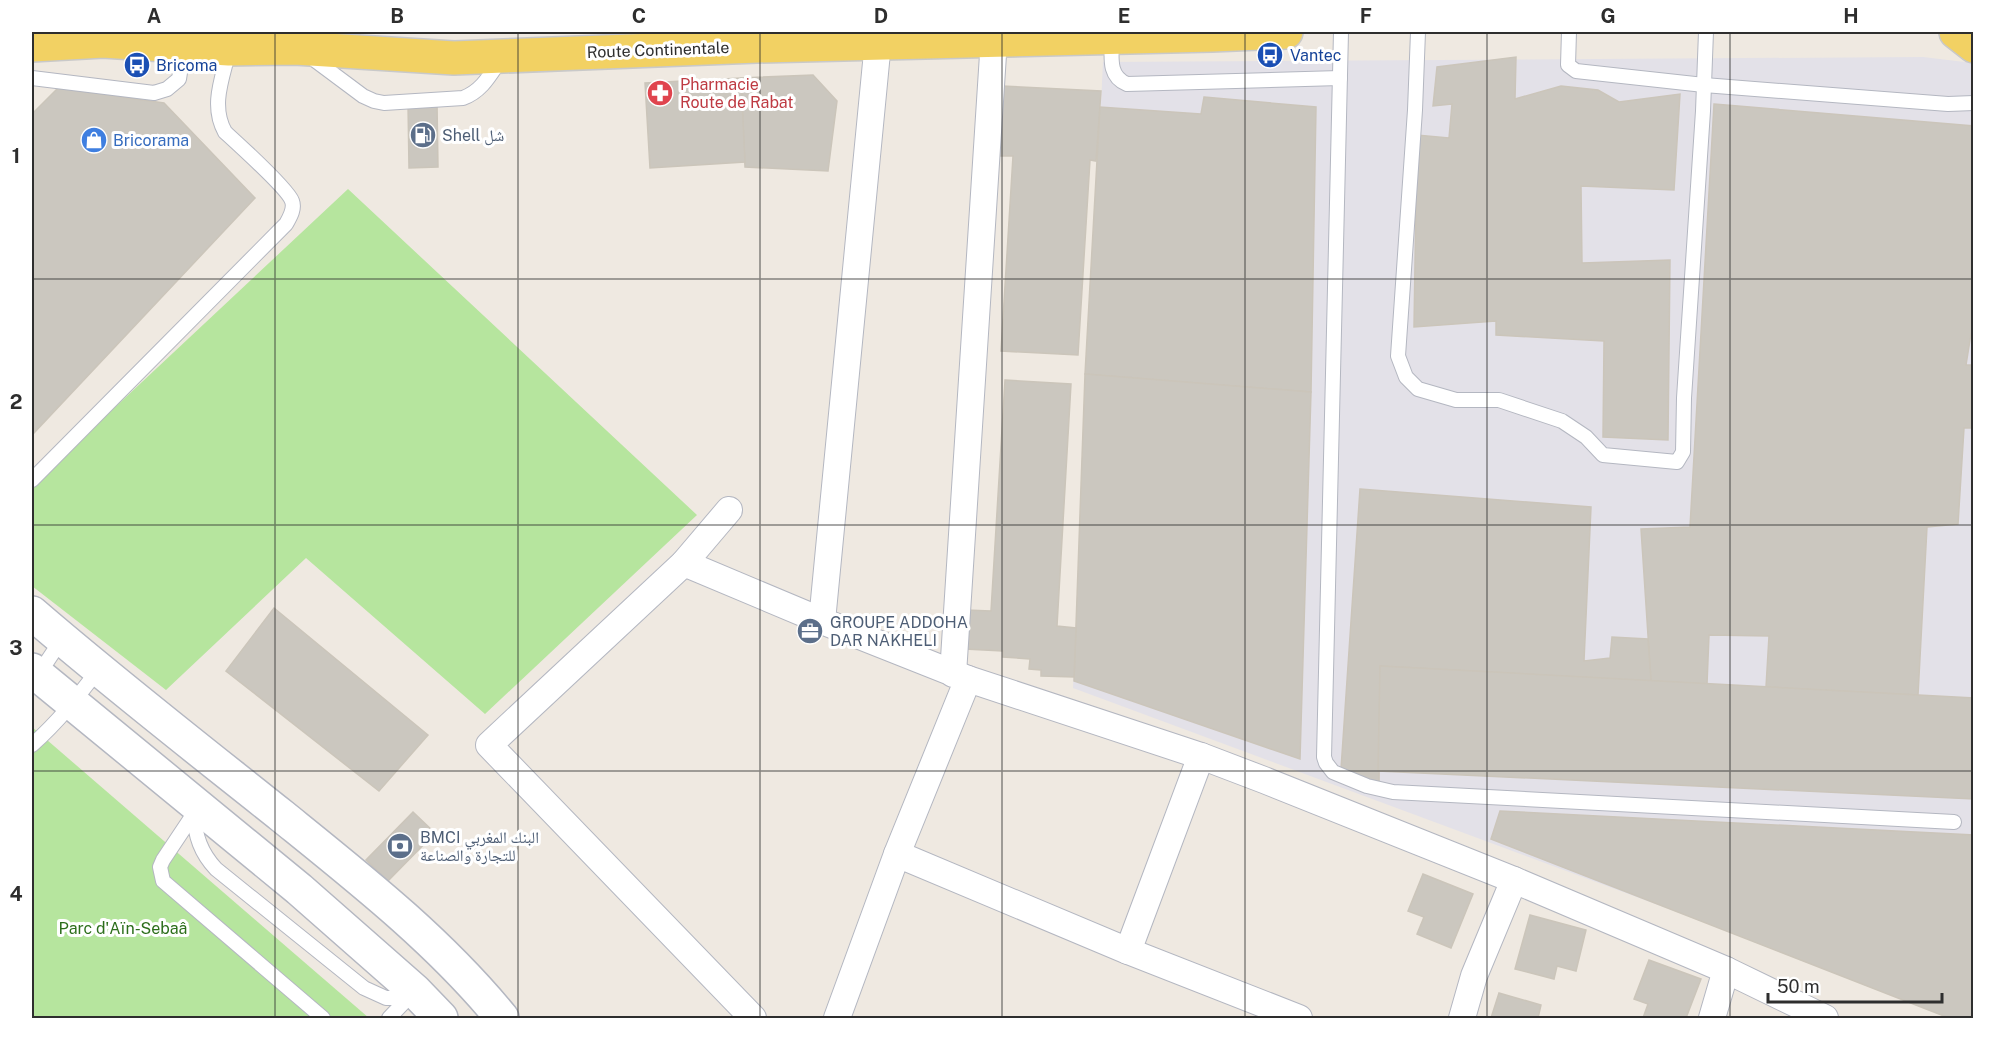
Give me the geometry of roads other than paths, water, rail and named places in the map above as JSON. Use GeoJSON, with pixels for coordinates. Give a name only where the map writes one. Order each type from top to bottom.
{"type":"FeatureCollection","features":[{"type":"Feature","properties":{"kind":"main road"},"geometry":{"type":"LineString","coordinates":[[48,32],[103,41]]}},
{"type":"Feature","properties":{"kind":"main road","name":"Route Continentale"},"geometry":{"type":"LineString","coordinates":[[32,45],[103,41],[229,49],[299,48],[454,58],[878,42],[1286,32]]}},
{"type":"Feature","properties":{"kind":"main road"},"geometry":{"type":"LineString","coordinates":[[1956,32],[1974,46]]}},
{"type":"Feature","properties":{"kind":"street"},"geometry":{"type":"LineString","coordinates":[[837,1018],[960,676],[994,39]]}},
{"type":"Feature","properties":{"kind":"street"},"geometry":{"type":"LineString","coordinates":[[822,621],[878,42]]}},
{"type":"Feature","properties":{"kind":"street"},"geometry":{"type":"LineString","coordinates":[[729,510],[684,563],[489,745],[753,1018]]}},
{"type":"Feature","properties":{"kind":"street"},"geometry":{"type":"LineString","coordinates":[[684,563],[960,676],[1201,756],[1514,880],[1726,970],[1825,1018]]}},
{"type":"Feature","properties":{"kind":"street"},"geometry":{"type":"LineString","coordinates":[[32,613],[98,670],[387,902],[442,952],[482,993],[502,1018]]}},
{"type":"Feature","properties":{"kind":"street"},"geometry":{"type":"LineString","coordinates":[[34,675],[73,704],[197,810],[299,889],[411,995],[441,1018]]}},
{"type":"Feature","properties":{"kind":"street"},"geometry":{"type":"LineString","coordinates":[[1128,951],[1201,756]]}},
{"type":"Feature","properties":{"kind":"street"},"geometry":{"type":"LineString","coordinates":[[897,854],[1128,951],[1299,1018]]}},
{"type":"Feature","properties":{"kind":"street"},"geometry":{"type":"LineString","coordinates":[[1462,1018],[1474,976],[1514,880]]}},
{"type":"Feature","properties":{"kind":"street"},"geometry":{"type":"LineString","coordinates":[[1712,1018],[1726,970]]}},
{"type":"Feature","properties":{"kind":"lane"},"geometry":{"type":"LineString","coordinates":[[1341,32],[1324,757],[1329,768],[1367,786],[1392,792],[1953,822]]}},
{"type":"Feature","properties":{"kind":"lane"},"geometry":{"type":"LineString","coordinates":[[1418,32],[1415,110],[1398,356],[1406,377],[1418,389],[1456,400],[1499,400],[1562,421],[1586,437],[1603,455],[1677,462],[1683,452],[1684,398],[1706,32]]}},
{"type":"Feature","properties":{"kind":"lane"},"geometry":{"type":"LineString","coordinates":[[1569,32],[1568,65],[1576,71],[1704,85],[1948,104],[1974,104]]}},
{"type":"Feature","properties":{"kind":"lane"},"geometry":{"type":"LineString","coordinates":[[1112,36],[1113,73],[1116,78],[1127,84],[1340,78]]}},
{"type":"Feature","properties":{"kind":"lane"},"geometry":{"type":"LineString","coordinates":[[32,78],[154,93],[167,89],[179,79],[183,47]]}},
{"type":"Feature","properties":{"kind":"lane"},"geometry":{"type":"LineString","coordinates":[[299,48],[363,96],[384,103],[463,98],[474,94],[482,87],[503,56]]}},
{"type":"Feature","properties":{"kind":"lane"},"geometry":{"type":"LineString","coordinates":[[32,480],[286,224],[292,213],[292,201],[284,189],[225,132],[219,120],[216,105],[229,49]]}},
{"type":"Feature","properties":{"kind":"lane"},"geometry":{"type":"LineString","coordinates":[[34,675],[62,639]]}},
{"type":"Feature","properties":{"kind":"lane"},"geometry":{"type":"LineString","coordinates":[[32,745],[73,704],[98,670]]}},
{"type":"Feature","properties":{"kind":"lane"},"geometry":{"type":"LineString","coordinates":[[197,810],[163,860],[161,874],[163,881],[323,1018]]}},
{"type":"Feature","properties":{"kind":"lane"},"geometry":{"type":"LineString","coordinates":[[389,1018],[411,995]]}},
{"type":"Feature","properties":{"kind":"place","name":"Vantec"},"geometry":{"type":"Point","coordinates":[1270,55]}},
{"type":"Feature","properties":{"kind":"place","name":"Bricoma"},"geometry":{"type":"Point","coordinates":[137,65]}},
{"type":"Feature","properties":{"kind":"place","name":"Pharmacie Route de Rabat"},"geometry":{"type":"Point","coordinates":[660,93]}},
{"type":"Feature","properties":{"kind":"place","name":"Shell شل"},"geometry":{"type":"Point","coordinates":[423,135]}},
{"type":"Feature","properties":{"kind":"place","name":"Bricorama"},"geometry":{"type":"Point","coordinates":[94,140]}},
{"type":"Feature","properties":{"kind":"place","name":"GROUPE ADDOHA DAR NAKHELI"},"geometry":{"type":"Point","coordinates":[810,631]}},
{"type":"Feature","properties":{"kind":"place","name":"BMCI البنك المغربي للتجارة والصناعة"},"geometry":{"type":"Point","coordinates":[400,846]}},
{"type":"Feature","properties":{"kind":"park label","name":"Parc d'Aïn-Sebaâ"},"geometry":{"type":"Point","coordinates":[123,928]}}]}
